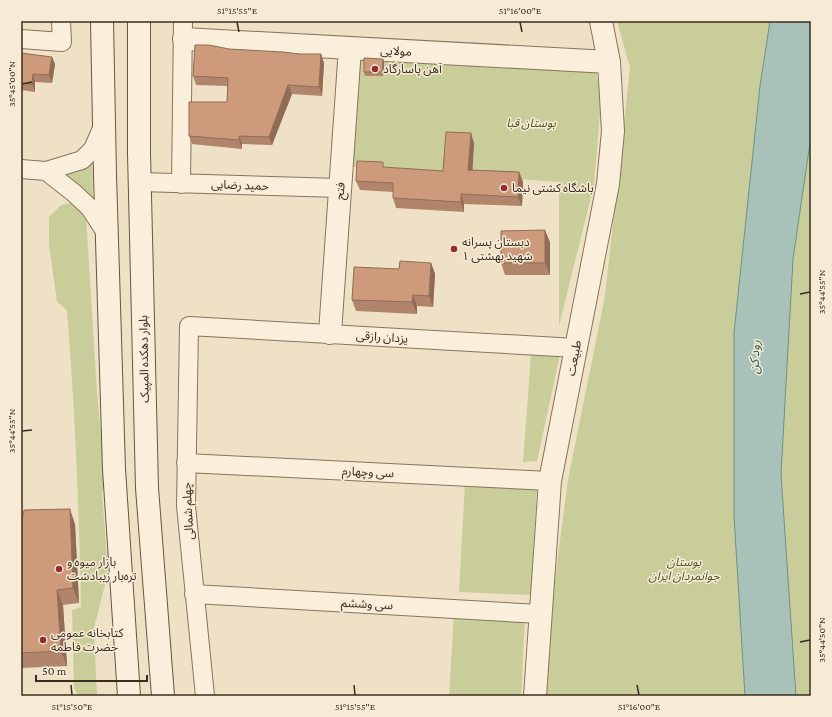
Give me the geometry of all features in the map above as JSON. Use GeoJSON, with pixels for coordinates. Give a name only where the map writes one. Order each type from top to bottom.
{"type":"FeatureCollection","features":[{"type":"Feature","properties":{"kind":"street"},"geometry":{"type":"LineString","coordinates":[[21,40],[62,42],[61,21]]}},
{"type":"Feature","properties":{"kind":"street"},"geometry":{"type":"LineString","coordinates":[[102,21],[114,469],[129,696]]}},
{"type":"Feature","properties":{"kind":"street","name":"بلوار دهکده المپیک"},"geometry":{"type":"LineString","coordinates":[[138,21],[147,488],[163,696]]}},
{"type":"Feature","properties":{"kind":"street","name":"طبیعت"},"geometry":{"type":"LineString","coordinates":[[535,696],[550,481],[608,184],[613,131],[609,62],[601,21]]}},
{"type":"Feature","properties":{"kind":"street"},"geometry":{"type":"LineString","coordinates":[[181,184],[184,30]]}},
{"type":"Feature","properties":{"kind":"street","name":"مولایی"},"geometry":{"type":"LineString","coordinates":[[184,30],[350,48],[609,62]]}},
{"type":"Feature","properties":{"kind":"street","name":"فتح"},"geometry":{"type":"LineString","coordinates":[[330,333],[350,48]]}},
{"type":"Feature","properties":{"kind":"street"},"geometry":{"type":"LineString","coordinates":[[21,169],[46,171],[82,160],[93,149],[104,124]]}},
{"type":"Feature","properties":{"kind":"street"},"geometry":{"type":"LineString","coordinates":[[46,171],[90,208],[107,234]]}},
{"type":"Feature","properties":{"kind":"street","name":"حمید رضایی"},"geometry":{"type":"LineString","coordinates":[[140,182],[340,188]]}},
{"type":"Feature","properties":{"kind":"street","name":"یزدان رازقی"},"geometry":{"type":"LineString","coordinates":[[188,326],[576,348]]}},
{"type":"Feature","properties":{"kind":"street","name":"چهلم شمالی"},"geometry":{"type":"LineString","coordinates":[[188,326],[186,506],[205,696]]}},
{"type":"Feature","properties":{"kind":"street","name":"سی وچهارم"},"geometry":{"type":"LineString","coordinates":[[186,462],[550,481]]}},
{"type":"Feature","properties":{"kind":"street","name":"سی وششم"},"geometry":{"type":"LineString","coordinates":[[194,594],[540,614]]}},
{"type":"Feature","properties":{"kind":"green space","name":"بوستان جوانمردان ایران"},"geometry":{"type":"Polygon","coordinates":[[[617,21],[811,21],[811,696],[546,696],[550,616],[568,480],[605,296],[630,68],[617,21]]]}},
{"type":"Feature","properties":{"kind":"green space","name":"بوستان قبا"},"geometry":{"type":"Polygon","coordinates":[[[356,56],[596,69],[601,101],[594,185],[559,326],[559,182],[353,167],[356,56]]]}},
{"type":"Feature","properties":{"kind":"green space"},"geometry":{"type":"Polygon","coordinates":[[[92,156],[93,200],[86,192],[58,174],[92,156]]]}},
{"type":"Feature","properties":{"kind":"green space"},"geometry":{"type":"Polygon","coordinates":[[[71,203],[80,206],[86,217],[97,392],[106,486],[102,492],[108,573],[94,628],[97,696],[78,696],[74,688],[72,610],[81,607],[78,496],[70,347],[67,310],[57,302],[49,245],[49,217],[61,205],[71,203]]]}},
{"type":"Feature","properties":{"kind":"green space"},"geometry":{"type":"Polygon","coordinates":[[[531,354],[560,355],[537,461],[523,462],[531,354]]]}},
{"type":"Feature","properties":{"kind":"green space"},"geometry":{"type":"Polygon","coordinates":[[[465,483],[537,487],[531,595],[459,592],[465,483]]]}},
{"type":"Feature","properties":{"kind":"green space"},"geometry":{"type":"Polygon","coordinates":[[[454,614],[525,618],[521,696],[449,696],[454,614]]]}},
{"type":"Feature","properties":{"kind":"water","name":"رود کن"},"geometry":{"type":"Polygon","coordinates":[[[770,21],[811,21],[811,136],[793,259],[781,474],[796,696],[745,696],[734,516],[734,333],[760,86],[770,21]]]}},
{"type":"Feature","properties":{"kind":"building"},"geometry":{"type":"Polygon","coordinates":[[[195,45],[209,45],[229,49],[321,54],[319,87],[288,85],[269,137],[239,136],[239,140],[189,136],[189,102],[227,102],[228,78],[193,76],[195,45]]]}},
{"type":"Feature","properties":{"kind":"building"},"geometry":{"type":"Polygon","coordinates":[[[21,53],[52,57],[49,75],[33,74],[32,84],[21,83],[21,53]]]}},
{"type":"Feature","properties":{"kind":"building","name":"آهن پاسارگاد"},"geometry":{"type":"Polygon","coordinates":[[[364,58],[383,59],[382,72],[364,72],[364,58]]]}},
{"type":"Feature","properties":{"kind":"building"},"geometry":{"type":"Polygon","coordinates":[[[446,132],[471,133],[468,170],[519,172],[518,197],[461,194],[461,202],[393,198],[393,183],[356,181],[357,161],[383,162],[383,167],[443,171],[446,132]]]}},
{"type":"Feature","properties":{"kind":"building"},"geometry":{"type":"Polygon","coordinates":[[[545,230],[545,263],[501,263],[501,231],[545,230]]]}},
{"type":"Feature","properties":{"kind":"building"},"geometry":{"type":"Polygon","coordinates":[[[400,261],[431,263],[429,296],[413,295],[412,302],[352,300],[354,267],[399,269],[400,261]]]}},
{"type":"Feature","properties":{"kind":"building"},"geometry":{"type":"Polygon","coordinates":[[[70,509],[73,588],[57,590],[61,651],[21,653],[21,524],[24,510],[70,509]]]}},
{"type":"Feature","properties":{"kind":"place","name":"آهن پاسارگاد"},"geometry":{"type":"Point","coordinates":[375,69]}},
{"type":"Feature","properties":{"kind":"place","name":"باشگاه کشتی نیما"},"geometry":{"type":"Point","coordinates":[504,188]}},
{"type":"Feature","properties":{"kind":"place","name":"دبستان پسرانه شهید بهشتی ۱"},"geometry":{"type":"Point","coordinates":[454,249]}},
{"type":"Feature","properties":{"kind":"place","name":"بازار میوه و تره‌بار زیبادشت"},"geometry":{"type":"Point","coordinates":[59,569]}},
{"type":"Feature","properties":{"kind":"place","name":"کتابخانه عمومی حضرت فاطمه"},"geometry":{"type":"Point","coordinates":[43,640]}}]}
